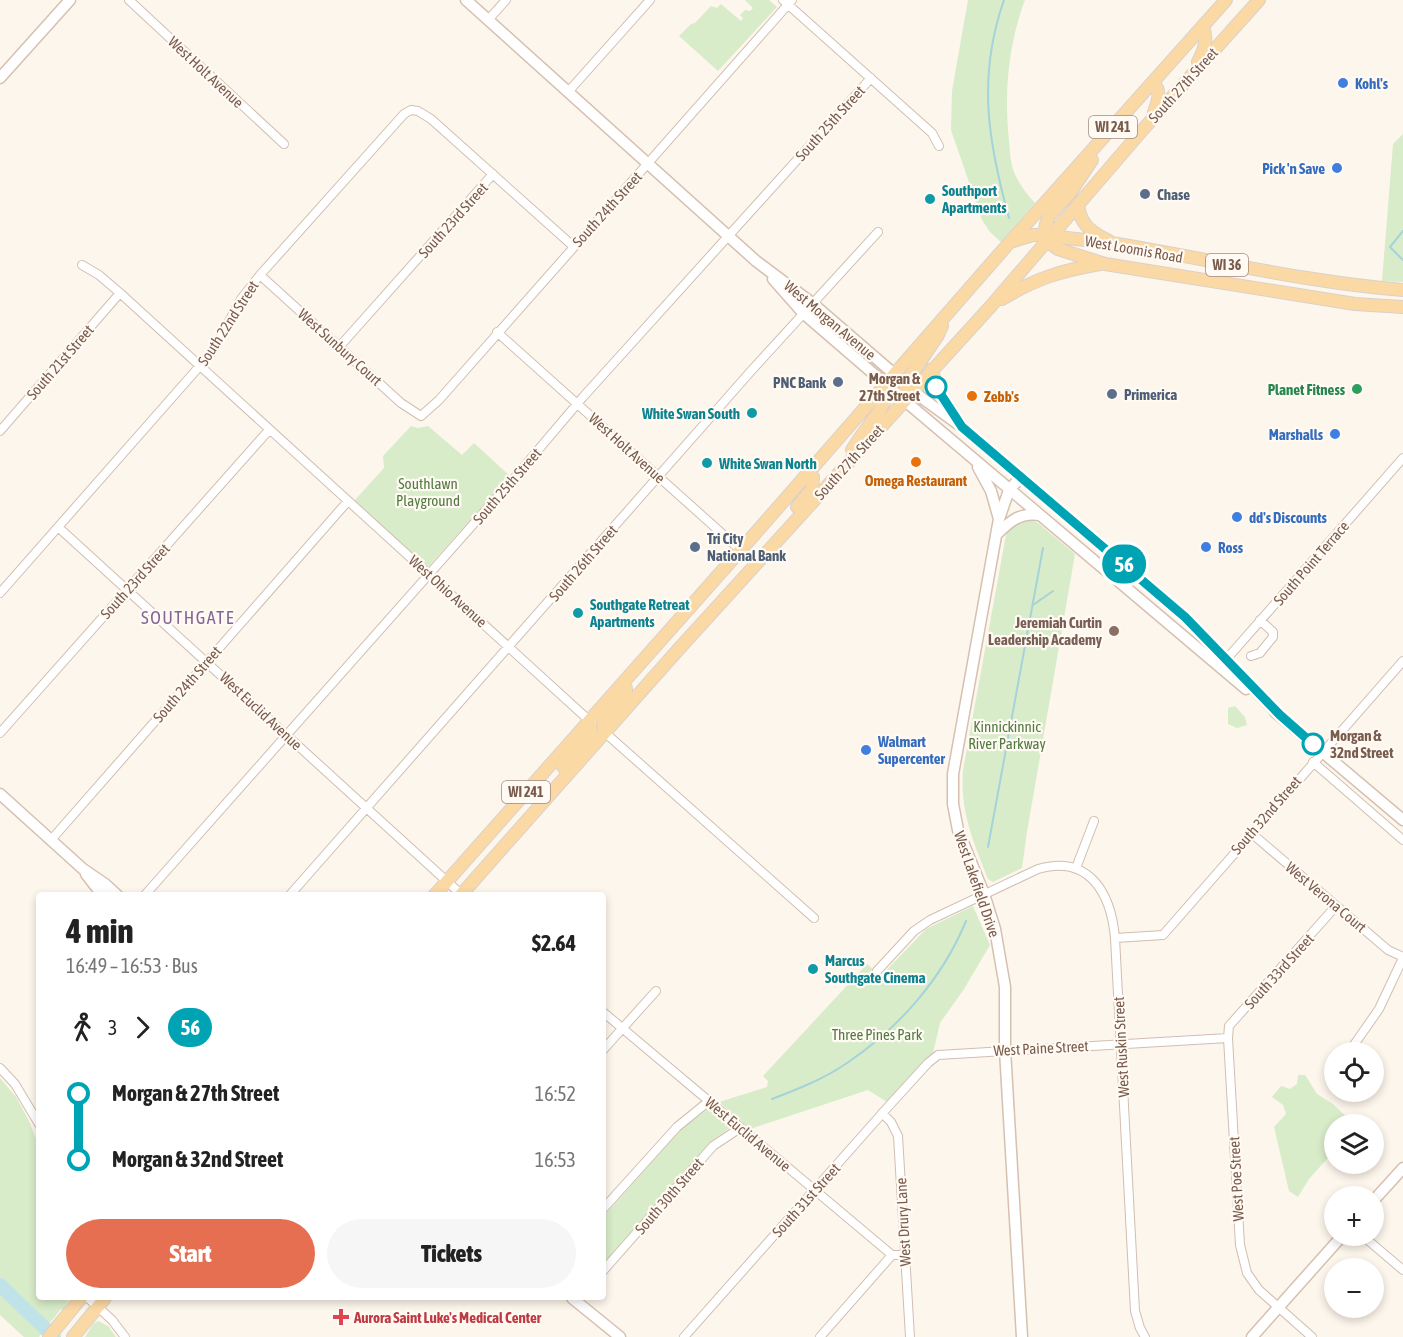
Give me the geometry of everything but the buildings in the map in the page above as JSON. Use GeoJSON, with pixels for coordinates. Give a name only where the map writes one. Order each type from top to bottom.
{"type":"FeatureCollection","features":[{"type":"Feature","properties":{"kind":"main road","name":"South 27th Street"},"geometry":{"type":"LineString","coordinates":[[894,374],[1227,0]]}},
{"type":"Feature","properties":{"kind":"main road","name":"South 27th Street"},"geometry":{"type":"LineString","coordinates":[[910,387],[932,369],[991,306],[1048,237],[1259,0]]}},
{"type":"Feature","properties":{"kind":"main road"},"geometry":{"type":"LineString","coordinates":[[1217,11],[1212,32],[1213,39],[1218,45]]}},
{"type":"Feature","properties":{"kind":"main road"},"geometry":{"type":"LineString","coordinates":[[1188,79],[1205,45],[1203,26]]}},
{"type":"Feature","properties":{"kind":"main road"},"geometry":{"type":"LineString","coordinates":[[1150,122],[1160,96],[1153,82]]}},
{"type":"Feature","properties":{"kind":"main road"},"geometry":{"type":"LineString","coordinates":[[1048,237],[1049,216],[1070,193],[1114,127]]}},
{"type":"Feature","properties":{"kind":"main road"},"geometry":{"type":"LineString","coordinates":[[1078,204],[1081,219],[1087,226],[1099,236],[1116,244]]}},
{"type":"Feature","properties":{"kind":"main road","name":"West Loomis Road"},"geometry":{"type":"LineString","coordinates":[[1009,243],[1033,235],[1116,244],[1268,272],[1357,286],[1403,290]]}},
{"type":"Feature","properties":{"kind":"main road","name":"West Loomis Road"},"geometry":{"type":"LineString","coordinates":[[1048,237],[1058,249],[1105,264],[1355,304],[1403,307]]}},
{"type":"Feature","properties":{"kind":"main road"},"geometry":{"type":"LineString","coordinates":[[1157,271],[1184,269],[1196,260]]}},
{"type":"Feature","properties":{"kind":"main road"},"geometry":{"type":"LineString","coordinates":[[991,306],[1026,285],[1051,274],[1105,264]]}},
{"type":"Feature","properties":{"kind":"main road"},"geometry":{"type":"LineString","coordinates":[[1268,272],[1271,281],[1280,293]]}},
{"type":"Feature","properties":{"kind":"main road"},"geometry":{"type":"LineString","coordinates":[[904,400],[910,387],[912,373],[938,335],[947,314]]}},
{"type":"Feature","properties":{"kind":"main road"},"geometry":{"type":"LineString","coordinates":[[932,369],[936,387],[962,427]]}},
{"type":"Feature","properties":{"kind":"main road"},"geometry":{"type":"LineString","coordinates":[[836,477],[857,441],[887,399],[894,374]]}},
{"type":"Feature","properties":{"kind":"main road","name":"South 27th Street"},"geometry":{"type":"LineString","coordinates":[[437,892],[809,473],[889,387]]}},
{"type":"Feature","properties":{"kind":"main road","name":"South 27th Street"},"geometry":{"type":"LineString","coordinates":[[465,892],[604,732],[904,400]]}},
{"type":"Feature","properties":{"kind":"main road"},"geometry":{"type":"LineString","coordinates":[[780,537],[795,510],[812,489],[813,477],[809,473]]}},
{"type":"Feature","properties":{"kind":"main road"},"geometry":{"type":"LineString","coordinates":[[693,603],[698,610],[700,625]]}},
{"type":"Feature","properties":{"kind":"main road"},"geometry":{"type":"LineString","coordinates":[[604,732],[603,719],[626,691],[627,678]]}},
{"type":"Feature","properties":{"kind":"main road"},"geometry":{"type":"LineString","coordinates":[[556,786],[562,768],[589,734],[591,730],[589,721]]}},
{"type":"Feature","properties":{"kind":"main road"},"geometry":{"type":"LineString","coordinates":[[49,1337],[74,1325],[81,1300]]}},
{"type":"Feature","properties":{"kind":"main road"},"geometry":{"type":"LineString","coordinates":[[67,1337],[74,1325],[97,1300]]}},
{"type":"Feature","properties":{"kind":"street"},"geometry":{"type":"LineString","coordinates":[[0,78],[70,0]]}},
{"type":"Feature","properties":{"kind":"street","name":"West Holt Avenue"},"geometry":{"type":"LineString","coordinates":[[129,0],[284,144]]}},
{"type":"Feature","properties":{"kind":"street","name":"West Morgan Avenue"},"geometry":{"type":"LineString","coordinates":[[466,0],[756,261],[803,313],[1009,490],[1222,664],[1403,820]]}},
{"type":"Feature","properties":{"kind":"street"},"geometry":{"type":"LineString","coordinates":[[488,20],[506,0]]}},
{"type":"Feature","properties":{"kind":"street"},"geometry":{"type":"LineString","coordinates":[[568,92],[650,0]]}},
{"type":"Feature","properties":{"kind":"street"},"geometry":{"type":"LineString","coordinates":[[788,1],[932,133],[939,146]]}},
{"type":"Feature","properties":{"kind":"street","name":"South 24th Street"},"geometry":{"type":"LineString","coordinates":[[421,416],[439,400],[648,164],[788,1]]}},
{"type":"Feature","properties":{"kind":"street","name":"South 25th Street"},"geometry":{"type":"LineString","coordinates":[[148,892],[578,403],[871,78]]}},
{"type":"Feature","properties":{"kind":"street","name":"South 22nd Street"},"geometry":{"type":"LineString","coordinates":[[0,593],[201,366],[213,351],[241,299],[260,275],[404,114],[411,110],[418,111],[430,119],[493,174]]}},
{"type":"Feature","properties":{"kind":"street"},"geometry":{"type":"LineString","coordinates":[[493,174],[573,246]]}},
{"type":"Feature","properties":{"kind":"street","name":"South 23rd Street"},"geometry":{"type":"LineString","coordinates":[[340,346],[493,174]]}},
{"type":"Feature","properties":{"kind":"street","name":"South 26th Street"},"geometry":{"type":"LineString","coordinates":[[292,892],[803,313],[878,232]]}},
{"type":"Feature","properties":{"kind":"street","name":"West Morgan Avenue"},"geometry":{"type":"LineString","coordinates":[[756,261],[812,303],[894,374],[962,427],[1185,617],[1222,664]]}},
{"type":"Feature","properties":{"kind":"street","name":"West Ohio Avenue"},"geometry":{"type":"LineString","coordinates":[[82,265],[99,275],[120,293],[589,721],[814,918]]}},
{"type":"Feature","properties":{"kind":"street","name":"West Sunbury Court"},"geometry":{"type":"LineString","coordinates":[[260,275],[401,403],[421,416]]}},
{"type":"Feature","properties":{"kind":"street","name":"South 21st Street"},"geometry":{"type":"LineString","coordinates":[[0,431],[120,293]]}},
{"type":"Feature","properties":{"kind":"street","name":"West Holt Avenue"},"geometry":{"type":"LineString","coordinates":[[498,332],[756,564]]}},
{"type":"Feature","properties":{"kind":"street","name":"South 23rd Street"},"geometry":{"type":"LineString","coordinates":[[0,733],[269,429]]}},
{"type":"Feature","properties":{"kind":"street","name":"South Point Terrace"},"geometry":{"type":"LineString","coordinates":[[1222,664],[1403,458]]}},
{"type":"Feature","properties":{"kind":"street"},"geometry":{"type":"LineString","coordinates":[[973,459],[991,491],[999,519]]}},
{"type":"Feature","properties":{"kind":"street","name":"West Lakefield Drive"},"geometry":{"type":"LineString","coordinates":[[1021,477],[1009,490],[999,519],[953,774],[952,804],[958,830],[984,894],[1002,964],[1022,1337]]}},
{"type":"Feature","properties":{"kind":"street","name":"South 24th Street"},"geometry":{"type":"LineString","coordinates":[[51,840],[348,501]]}},
{"type":"Feature","properties":{"kind":"street"},"geometry":{"type":"LineString","coordinates":[[996,535],[1017,517],[1030,514],[1040,515]]}},
{"type":"Feature","properties":{"kind":"street","name":"West Euclid Avenue"},"geometry":{"type":"LineString","coordinates":[[58,527],[459,892]]}},
{"type":"Feature","properties":{"kind":"street"},"geometry":{"type":"LineString","coordinates":[[1251,656],[1260,653],[1274,637],[1273,632],[1260,620]]}},
{"type":"Feature","properties":{"kind":"street","name":"South 32nd Street"},"geometry":{"type":"LineString","coordinates":[[1115,938],[1162,935],[1403,660]]}},
{"type":"Feature","properties":{"kind":"street"},"geometry":{"type":"LineString","coordinates":[[1313,762],[1403,840]]}},
{"type":"Feature","properties":{"kind":"street"},"geometry":{"type":"LineString","coordinates":[[0,794],[83,869],[114,892]]}},
{"type":"Feature","properties":{"kind":"street"},"geometry":{"type":"LineString","coordinates":[[877,971],[914,931],[930,920],[1028,873],[1045,867],[1062,865],[1076,868],[1094,822]]}},
{"type":"Feature","properties":{"kind":"street","name":"West Verona Court"},"geometry":{"type":"LineString","coordinates":[[1251,832],[1388,950],[1403,958]]}},
{"type":"Feature","properties":{"kind":"street","name":"West Ruskin Street"},"geometry":{"type":"LineString","coordinates":[[1076,868],[1093,879],[1104,893],[1113,918],[1135,1311],[1145,1337]]}},
{"type":"Feature","properties":{"kind":"street"},"geometry":{"type":"LineString","coordinates":[[83,869],[100,892]]}},
{"type":"Feature","properties":{"kind":"street","name":"South 33rd Street"},"geometry":{"type":"LineString","coordinates":[[1228,1038],[1229,1026],[1336,906]]}},
{"type":"Feature","properties":{"kind":"street"},"geometry":{"type":"LineString","coordinates":[[1356,1042],[1379,1009],[1403,958]]}},
{"type":"Feature","properties":{"kind":"street"},"geometry":{"type":"LineString","coordinates":[[606,1047],[656,991]]}},
{"type":"Feature","properties":{"kind":"street","name":"West Euclid Avenue"},"geometry":{"type":"LineString","coordinates":[[606,1015],[892,1255]]}},
{"type":"Feature","properties":{"kind":"street","name":"West Paine Street"},"geometry":{"type":"LineString","coordinates":[[928,1063],[938,1055],[946,1054],[1228,1038]]}},
{"type":"Feature","properties":{"kind":"street","name":"West Poe Street"},"geometry":{"type":"LineString","coordinates":[[1228,1038],[1240,1245],[1247,1273],[1259,1290],[1278,1308]]}},
{"type":"Feature","properties":{"kind":"street","name":"South 31st Street"},"geometry":{"type":"LineString","coordinates":[[684,1337],[928,1063]]}},
{"type":"Feature","properties":{"kind":"street"},"geometry":{"type":"LineString","coordinates":[[0,1068],[15,1084],[36,1119]]}},
{"type":"Feature","properties":{"kind":"street"},"geometry":{"type":"LineString","coordinates":[[606,1206],[676,1127],[708,1101]]}},
{"type":"Feature","properties":{"kind":"street","name":"West Drury Lane"},"geometry":{"type":"LineString","coordinates":[[882,1113],[891,1122],[898,1136],[910,1337]]}},
{"type":"Feature","properties":{"kind":"street","name":"South 30th Street"},"geometry":{"type":"LineString","coordinates":[[606,1268],[713,1146],[740,1128]]}},
{"type":"Feature","properties":{"kind":"street"},"geometry":{"type":"LineString","coordinates":[[1384,1189],[1403,1168]]}},
{"type":"Feature","properties":{"kind":"street"},"geometry":{"type":"LineString","coordinates":[[1252,1337],[1333,1246]]}},
{"type":"Feature","properties":{"kind":"street"},"geometry":{"type":"LineString","coordinates":[[1375,1246],[1403,1270]]}},
{"type":"Feature","properties":{"kind":"street"},"geometry":{"type":"LineString","coordinates":[[820,1337],[892,1255],[906,1255]]}},
{"type":"Feature","properties":{"kind":"street"},"geometry":{"type":"LineString","coordinates":[[97,1300],[125,1337]]}},
{"type":"Feature","properties":{"kind":"street"},"geometry":{"type":"LineString","coordinates":[[577,1300],[620,1337]]}},
{"type":"Feature","properties":{"kind":"street"},"geometry":{"type":"LineString","coordinates":[[1278,1308],[1312,1337]]}},
{"type":"Feature","properties":{"kind":"green space"},"geometry":{"type":"Polygon","coordinates":[[[745,0],[769,0],[777,7],[718,71],[679,36],[711,6],[717,8],[721,4],[741,21],[743,18],[740,15],[745,10],[750,11],[753,8],[745,0]]]}},
{"type":"Feature","properties":{"kind":"green space"},"geometry":{"type":"Polygon","coordinates":[[[968,0],[1025,0],[1011,52],[1007,105],[1013,169],[1019,183],[1035,203],[1001,242],[982,220],[951,130],[952,91],[968,0]]]}},
{"type":"Feature","properties":{"kind":"green space"},"geometry":{"type":"Polygon","coordinates":[[[1403,134],[1403,282],[1382,281],[1393,144],[1403,134]]]}},
{"type":"Feature","properties":{"kind":"green space","name":"Southlawn Playground"},"geometry":{"type":"Polygon","coordinates":[[[411,426],[418,428],[428,426],[462,455],[474,443],[510,476],[428,567],[354,501],[384,468],[383,456],[411,426]]]}},
{"type":"Feature","properties":{"kind":"green space","name":"Kinnickinnic River Parkway"},"geometry":{"type":"Polygon","coordinates":[[[1029,519],[1038,523],[1075,554],[1022,868],[993,882],[988,879],[969,826],[964,800],[963,770],[1006,535],[1013,524],[1029,519]]]}},
{"type":"Feature","properties":{"kind":"green space"},"geometry":{"type":"Polygon","coordinates":[[[1235,706],[1245,717],[1247,725],[1237,728],[1228,724],[1228,708],[1235,706]]]}},
{"type":"Feature","properties":{"kind":"green space","name":"Three Pines Park"},"geometry":{"type":"Polygon","coordinates":[[[973,906],[990,945],[964,989],[940,1023],[933,1053],[887,1102],[868,1090],[750,1129],[719,1102],[767,1087],[768,1081],[763,1076],[867,964],[881,976],[926,929],[973,906]]]}},
{"type":"Feature","properties":{"kind":"green space"},"geometry":{"type":"Polygon","coordinates":[[[1298,1075],[1305,1075],[1317,1094],[1324,1098],[1324,1102],[1330,1102],[1344,1114],[1324,1114],[1324,1162],[1309,1179],[1298,1197],[1289,1191],[1274,1127],[1286,1114],[1283,1105],[1272,1097],[1281,1086],[1290,1089],[1297,1084],[1298,1075]]]}},
{"type":"Feature","properties":{"kind":"green space"},"geometry":{"type":"Polygon","coordinates":[[[0,1078],[16,1097],[36,1139],[36,1300],[69,1300],[39,1337],[24,1337],[0,1315],[0,1078]]]}},
{"type":"Feature","properties":{"kind":"green space"},"geometry":{"type":"Polygon","coordinates":[[[708,1109],[731,1127],[710,1142],[606,1261],[606,1214],[681,1129],[708,1109]]]}},
{"type":"Feature","properties":{"kind":"green space"},"geometry":{"type":"Polygon","coordinates":[[[98,1321],[108,1326],[116,1337],[85,1337],[93,1324],[98,1321]]]}},
{"type":"Feature","properties":{"kind":"waterway"},"geometry":{"type":"LineString","coordinates":[[1004,0],[990,56],[988,83],[991,136],[1009,218]]}},
{"type":"Feature","properties":{"kind":"waterway"},"geometry":{"type":"LineString","coordinates":[[1403,231],[1390,247],[1403,260]]}},
{"type":"Feature","properties":{"kind":"waterway"},"geometry":{"type":"LineString","coordinates":[[988,847],[1043,548]]}},
{"type":"Feature","properties":{"kind":"waterway"},"geometry":{"type":"LineString","coordinates":[[1033,605],[1053,591]]}},
{"type":"Feature","properties":{"kind":"waterway"},"geometry":{"type":"LineString","coordinates":[[772,1099],[829,1074],[884,1034],[917,1001],[932,982],[945,963],[966,921]]}},
{"type":"Feature","properties":{"kind":"waterway"},"geometry":{"type":"LineString","coordinates":[[0,1285],[54,1337]]}},
{"type":"Feature","properties":{"kind":"bus line","name":"56"},"geometry":{"type":"LineString","coordinates":[[936,387],[962,427],[1185,617],[1280,715],[1313,744]]}},
{"type":"Feature","properties":{"kind":"place","name":"Kohl's"},"geometry":{"type":"Point","coordinates":[1343,83]}},
{"type":"Feature","properties":{"kind":"place","name":"Pick 'n Save"},"geometry":{"type":"Point","coordinates":[1337,168]}},
{"type":"Feature","properties":{"kind":"place","name":"Chase"},"geometry":{"type":"Point","coordinates":[1145,194]}},
{"type":"Feature","properties":{"kind":"place","name":"Southport Apartments"},"geometry":{"type":"Point","coordinates":[930,199]}},
{"type":"Feature","properties":{"kind":"place","name":"PNC Bank"},"geometry":{"type":"Point","coordinates":[838,382]}},
{"type":"Feature","properties":{"kind":"place","name":"Morgan & 27th Street"},"geometry":{"type":"Point","coordinates":[936,387]}},
{"type":"Feature","properties":{"kind":"place","name":"Planet Fitness"},"geometry":{"type":"Point","coordinates":[1357,389]}},
{"type":"Feature","properties":{"kind":"place","name":"Primerica"},"geometry":{"type":"Point","coordinates":[1112,394]}},
{"type":"Feature","properties":{"kind":"place","name":"Zebb's"},"geometry":{"type":"Point","coordinates":[972,396]}},
{"type":"Feature","properties":{"kind":"place","name":"White Swan South"},"geometry":{"type":"Point","coordinates":[752,413]}},
{"type":"Feature","properties":{"kind":"place","name":"Marshalls"},"geometry":{"type":"Point","coordinates":[1335,434]}},
{"type":"Feature","properties":{"kind":"place","name":"Omega Restaurant"},"geometry":{"type":"Point","coordinates":[916,462]}},
{"type":"Feature","properties":{"kind":"place","name":"White Swan North"},"geometry":{"type":"Point","coordinates":[707,463]}},
{"type":"Feature","properties":{"kind":"place","name":"dd's Discounts"},"geometry":{"type":"Point","coordinates":[1237,517]}},
{"type":"Feature","properties":{"kind":"place","name":"Tri City National Bank"},"geometry":{"type":"Point","coordinates":[695,547]}},
{"type":"Feature","properties":{"kind":"place","name":"Ross"},"geometry":{"type":"Point","coordinates":[1206,547]}},
{"type":"Feature","properties":{"kind":"place","name":"Southgate Retreat Apartments"},"geometry":{"type":"Point","coordinates":[578,613]}},
{"type":"Feature","properties":{"kind":"place","name":"Jeremiah Curtin Leadership Academy"},"geometry":{"type":"Point","coordinates":[1114,631]}},
{"type":"Feature","properties":{"kind":"place","name":"Morgan & 32nd Street"},"geometry":{"type":"Point","coordinates":[1313,744]}},
{"type":"Feature","properties":{"kind":"place","name":"Walmart Supercenter"},"geometry":{"type":"Point","coordinates":[866,750]}},
{"type":"Feature","properties":{"kind":"place","name":"Marcus Southgate Cinema"},"geometry":{"type":"Point","coordinates":[813,969]}},
{"type":"Feature","properties":{"kind":"place","name":"Aurora Saint Luke's Medical Center"},"geometry":{"type":"Point","coordinates":[341,1317]}},
{"type":"Feature","properties":{"kind":"district","name":"SOUTHGATE"},"geometry":{"type":"Point","coordinates":[188,617]}}]}
